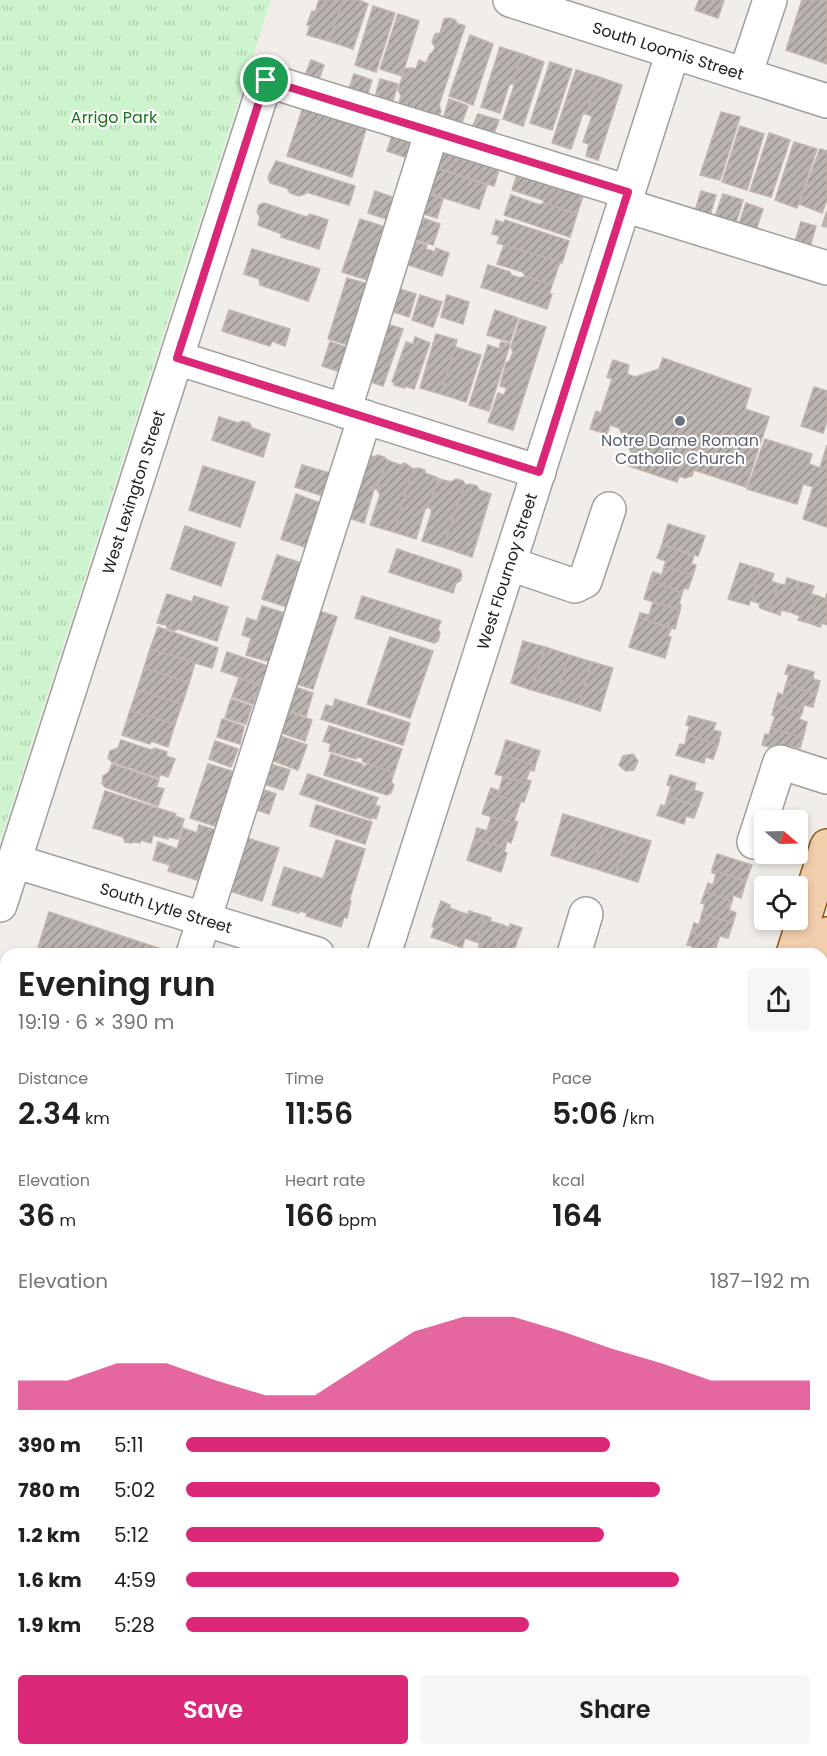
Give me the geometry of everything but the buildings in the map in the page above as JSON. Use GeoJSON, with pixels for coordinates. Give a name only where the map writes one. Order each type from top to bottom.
{"type":"FeatureCollection","features":[{"type":"Feature","properties":{"kind":"main road"},"geometry":{"type":"LineString","coordinates":[[795,948],[827,846]]}},
{"type":"Feature","properties":{"kind":"street","name":"South Loomis Street"},"geometry":{"type":"LineString","coordinates":[[510,0],[598,14],[673,52],[827,101]]}},
{"type":"Feature","properties":{"kind":"street"},"geometry":{"type":"LineString","coordinates":[[746,75],[770,0]]}},
{"type":"Feature","properties":{"kind":"street","name":"West Flournoy Street"},"geometry":{"type":"LineString","coordinates":[[386,948],[673,52]]}},
{"type":"Feature","properties":{"kind":"street","name":"West Lexington Street"},"geometry":{"type":"LineString","coordinates":[[0,905],[266,80],[432,131]]}},
{"type":"Feature","properties":{"kind":"street"},"geometry":{"type":"LineString","coordinates":[[195,948],[355,414],[432,131],[827,268]]}},
{"type":"Feature","properties":{"kind":"street"},"geometry":{"type":"LineString","coordinates":[[177,358],[539,472]]}},
{"type":"Feature","properties":{"kind":"street"},"geometry":{"type":"LineString","coordinates":[[510,564],[575,586],[585,581],[609,509]]}},
{"type":"Feature","properties":{"kind":"street"},"geometry":{"type":"LineString","coordinates":[[764,810],[780,762],[827,777]]}},
{"type":"Feature","properties":{"kind":"street","name":"South Lytle Street"},"geometry":{"type":"LineString","coordinates":[[14,861],[204,919],[238,942],[278,948]]}},
{"type":"Feature","properties":{"kind":"street"},"geometry":{"type":"LineString","coordinates":[[576,948],[586,914]]}},
{"type":"Feature","properties":{"kind":"green space","name":"Arrigo Park"},"geometry":{"type":"Polygon","coordinates":[[[0,0],[271,0],[0,841],[0,0]]]}},
{"type":"Feature","properties":{"kind":"place","name":"Notre Dame Roman Catholic Church"},"geometry":{"type":"Point","coordinates":[680,421]}},
{"type":"Feature","properties":{"kind":"route"},"geometry":{"type":"LineString","coordinates":[[266,80],[628,192],[539,472],[177,358],[266,80]]}}]}
